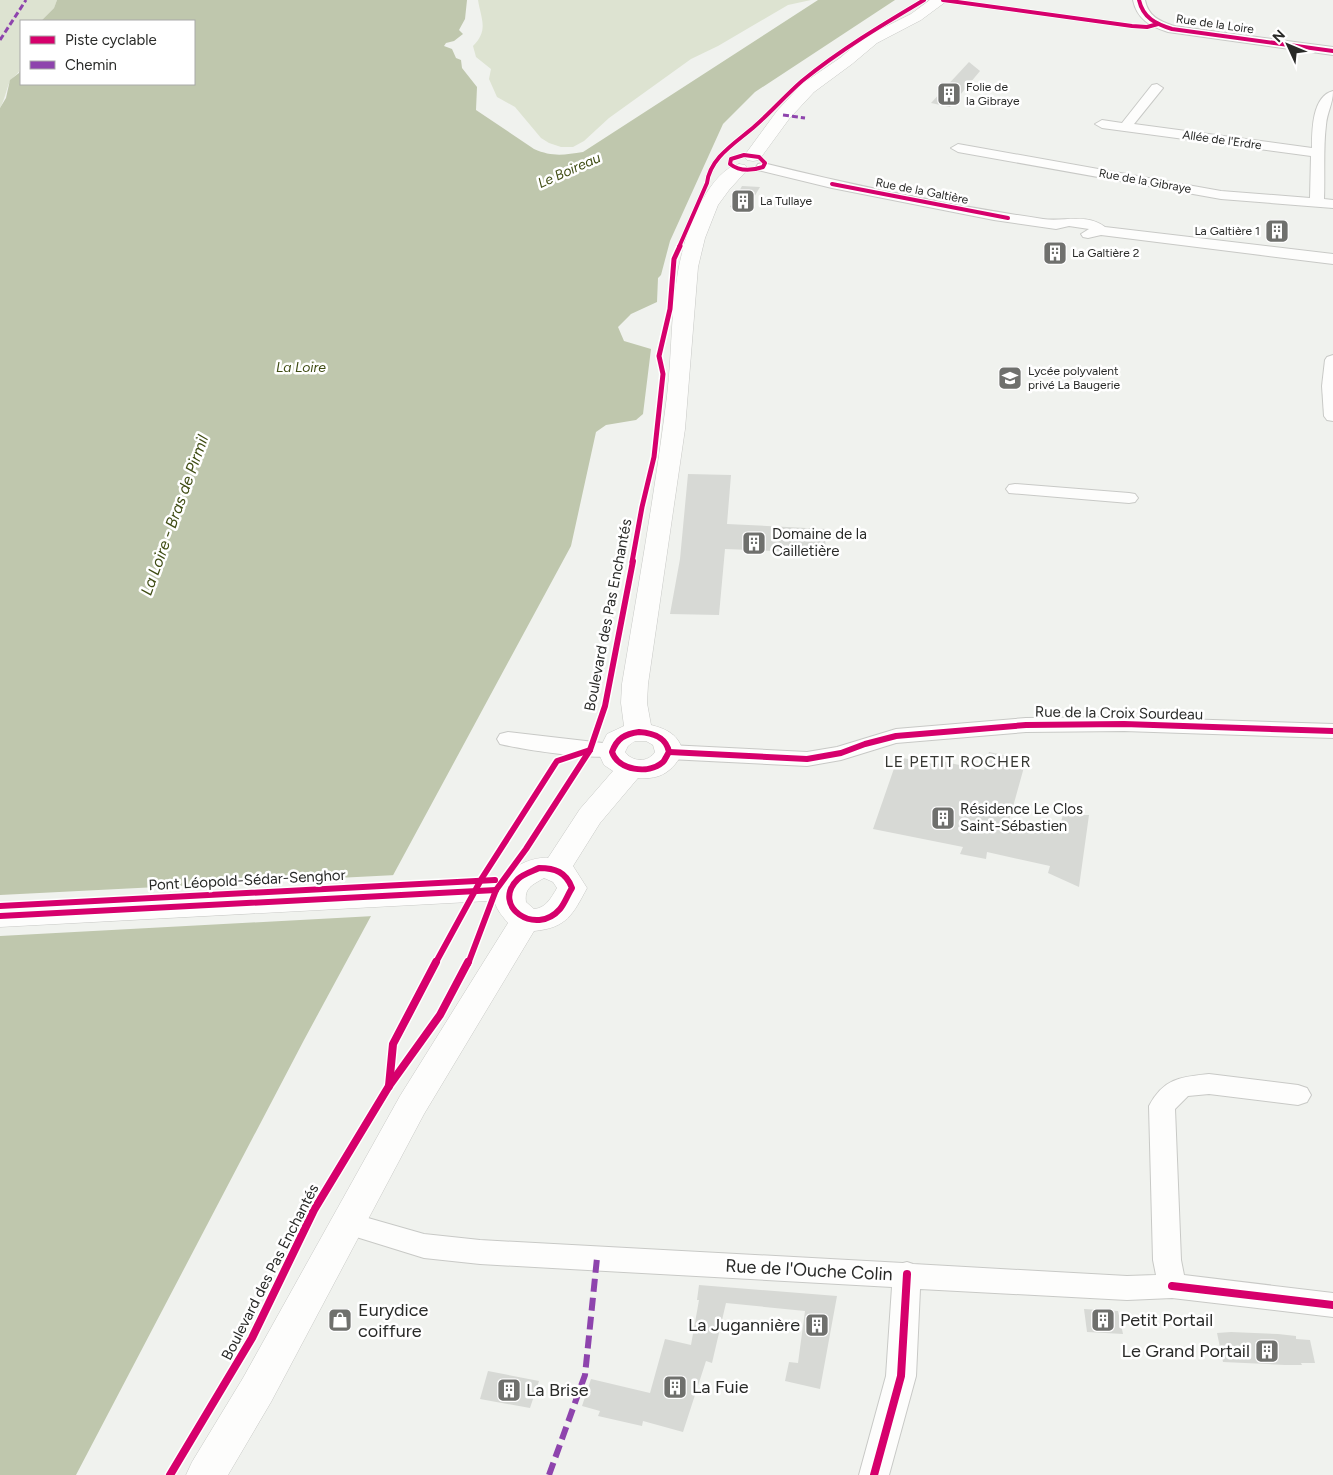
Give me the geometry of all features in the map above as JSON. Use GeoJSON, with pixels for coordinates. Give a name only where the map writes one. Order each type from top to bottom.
{"type":"FeatureCollection","features":[{"type":"Feature","properties":{"kind":"main road"},"geometry":{"type":"LineString","coordinates":[[639,732],[634,704],[635,684],[670,458],[678,391],[685,296],[692,251],[703,218],[722,184],[752,164],[783,114],[808,88],[846,61],[871,40],[916,17],[940,0]]}},
{"type":"Feature","properties":{"kind":"main road"},"geometry":{"type":"LineString","coordinates":[[556,870],[621,759],[618,739],[639,732],[651,733],[660,737],[668,744],[669,752],[666,759],[648,769],[621,759]]}},
{"type":"Feature","properties":{"kind":"main road"},"geometry":{"type":"LineString","coordinates":[[539,868],[556,870],[568,877],[572,888],[564,905],[550,917],[539,920],[526,919],[516,914],[510,907],[508,899],[499,890],[514,883],[529,871],[539,868]]}},
{"type":"Feature","properties":{"kind":"main road","name":"Pont Léopold-Sédar-Senghor"},"geometry":{"type":"LineString","coordinates":[[0,916],[499,890]]}},
{"type":"Feature","properties":{"kind":"main road"},"geometry":{"type":"LineString","coordinates":[[206,1475],[257,1390],[412,1105],[526,919]]}},
{"type":"Feature","properties":{"kind":"street","name":"Rue de la Loire"},"geometry":{"type":"LineString","coordinates":[[1138,0],[1144,16],[1172,30],[1333,51]]}},
{"type":"Feature","properties":{"kind":"street"},"geometry":{"type":"LineString","coordinates":[[1126,127],[1157,88]]}},
{"type":"Feature","properties":{"kind":"street"},"geometry":{"type":"LineString","coordinates":[[1318,203],[1319,124],[1323,108],[1333,95]]}},
{"type":"Feature","properties":{"kind":"street","name":"Allée de l'Erdre"},"geometry":{"type":"LineString","coordinates":[[1102,124],[1318,154]]}},
{"type":"Feature","properties":{"kind":"street","name":"Rue de la Gibraye"},"geometry":{"type":"LineString","coordinates":[[958,148],[1221,196],[1333,204]]}},
{"type":"Feature","properties":{"kind":"street","name":"Rue de la Galtière"},"geometry":{"type":"LineString","coordinates":[[752,164],[832,184],[956,209],[1056,225],[1065,231],[1090,235],[1101,231],[1333,259]]}},
{"type":"Feature","properties":{"kind":"street"},"geometry":{"type":"LineString","coordinates":[[1333,360],[1331,386],[1333,416]]}},
{"type":"Feature","properties":{"kind":"street"},"geometry":{"type":"LineString","coordinates":[[1015,489],[1129,498]]}},
{"type":"Feature","properties":{"kind":"street","name":"Rue de la Croix Sourdeau"},"geometry":{"type":"LineString","coordinates":[[669,752],[807,759],[841,753],[873,741],[896,736],[1026,725],[1124,724],[1333,731]]}},
{"type":"Feature","properties":{"kind":"street"},"geometry":{"type":"LineString","coordinates":[[508,739],[590,750],[621,759]]}},
{"type":"Feature","properties":{"kind":"street"},"geometry":{"type":"LineString","coordinates":[[1172,1286],[1167,1260],[1162,1106],[1181,1087],[1209,1084],[1298,1095]]}},
{"type":"Feature","properties":{"kind":"street","name":"Rue de l'Ouche Colin"},"geometry":{"type":"LineString","coordinates":[[347,1223],[424,1246],[480,1252],[907,1274],[1127,1288],[1172,1286],[1333,1304]]}},
{"type":"Feature","properties":{"kind":"street"},"geometry":{"type":"LineString","coordinates":[[874,1475],[901,1376],[907,1274]]}},
{"type":"Feature","properties":{"kind":"shaded area"},"geometry":{"type":"Polygon","coordinates":[[[0,0],[57,0],[54,8],[42,20],[20,20],[20,69],[12,78],[0,108],[0,0]]]}},
{"type":"Feature","properties":{"kind":"shaded area"},"geometry":{"type":"Polygon","coordinates":[[[478,0],[811,0],[788,5],[718,46],[691,59],[609,118],[584,141],[573,147],[561,147],[541,138],[515,107],[497,97],[489,79],[491,69],[476,57],[473,46],[481,35],[483,24],[478,0]]]}},
{"type":"Feature","properties":{"kind":"water","name":"La Loire"},"geometry":{"type":"Polygon","coordinates":[[[57,0],[467,0],[465,19],[459,30],[463,34],[444,46],[452,49],[456,58],[461,60],[462,68],[477,87],[476,110],[534,149],[558,155],[583,152],[818,0],[895,0],[755,92],[723,124],[670,241],[661,275],[658,278],[657,302],[631,314],[618,327],[624,341],[651,349],[643,414],[636,420],[606,425],[596,432],[571,546],[304,1040],[76,1475],[0,1475],[0,108],[6,98],[10,80],[20,70],[20,85],[195,85],[195,20],[42,20],[54,8],[57,0]]]}},
{"type":"Feature","properties":{"kind":"pier"},"geometry":{"type":"Polygon","coordinates":[[[396,875],[374,916],[0,936],[0,895],[396,875]]]}},
{"type":"Feature","properties":{"kind":"building","name":"Folie de la Gibraye"},"geometry":{"type":"Polygon","coordinates":[[[969,62],[980,71],[950,107],[931,103],[969,62]]]}},
{"type":"Feature","properties":{"kind":"building","name":"La Tullaye"},"geometry":{"type":"Polygon","coordinates":[[[742,186],[760,187],[747,209],[730,207],[742,186]]]}},
{"type":"Feature","properties":{"kind":"building","name":"Domaine de la Cailletière"},"geometry":{"type":"Polygon","coordinates":[[[688,474],[731,475],[727,524],[826,529],[825,553],[725,549],[719,615],[670,614],[680,559],[688,474]]]}},
{"type":"Feature","properties":{"kind":"building","name":"Résidence Le Clos Saint-Sébastien"},"geometry":{"type":"Polygon","coordinates":[[[989,752],[1026,760],[1009,821],[1058,831],[1063,815],[1089,815],[1079,887],[1048,873],[1050,866],[987,852],[986,859],[960,854],[963,847],[873,829],[898,757],[938,765],[940,761],[984,770],[989,752]]]}},
{"type":"Feature","properties":{"kind":"building"},"geometry":{"type":"Polygon","coordinates":[[[699,1285],[837,1296],[820,1389],[785,1381],[789,1362],[798,1363],[805,1311],[726,1303],[712,1363],[706,1361],[683,1432],[643,1421],[642,1426],[598,1416],[600,1411],[582,1406],[591,1379],[650,1393],[665,1339],[691,1345],[699,1300],[697,1300],[699,1285]]]}},
{"type":"Feature","properties":{"kind":"building","name":"Petit Portail"},"geometry":{"type":"Polygon","coordinates":[[[1084,1309],[1118,1311],[1123,1334],[1087,1332],[1084,1309]]]}},
{"type":"Feature","properties":{"kind":"building","name":"Le Grand Portail"},"geometry":{"type":"Polygon","coordinates":[[[1217,1333],[1278,1334],[1296,1336],[1296,1339],[1310,1340],[1315,1363],[1285,1365],[1223,1362],[1217,1333]]]}},
{"type":"Feature","properties":{"kind":"building","name":"La Brise"},"geometry":{"type":"Polygon","coordinates":[[[488,1371],[539,1381],[530,1408],[480,1399],[488,1371]]]}},
{"type":"Feature","properties":{"kind":"marked path"},"geometry":{"type":"LineString","coordinates":[[0,40],[26,0]]}},
{"type":"Feature","properties":{"kind":"marked path"},"geometry":{"type":"LineString","coordinates":[[783,115],[805,118]]}},
{"type":"Feature","properties":{"kind":"marked path"},"geometry":{"type":"LineString","coordinates":[[549,1475],[585,1375],[597,1258]]}},
{"type":"Feature","properties":{"kind":"cycle path","name":"Boulevard des Pas Enchantés"},"geometry":{"type":"LineString","coordinates":[[170,1475],[252,1338],[314,1210],[349,1150],[389,1086],[440,1015],[464,973],[496,890],[526,849],[590,750],[605,706],[642,507],[654,457],[663,374],[659,356],[670,309],[674,259],[707,183],[708,175],[724,151],[755,126],[802,81],[861,38],[924,0]]}},
{"type":"Feature","properties":{"kind":"cycle path"},"geometry":{"type":"LineString","coordinates":[[943,0],[1132,26],[1147,27],[1158,24]]}},
{"type":"Feature","properties":{"kind":"cycle path"},"geometry":{"type":"LineString","coordinates":[[1139,0],[1143,12],[1150,20],[1172,29],[1333,51]]}},
{"type":"Feature","properties":{"kind":"cycle path"},"geometry":{"type":"LineString","coordinates":[[744,155],[759,157],[765,163],[763,167],[750,170],[741,170],[730,164],[731,159],[744,155]]}},
{"type":"Feature","properties":{"kind":"cycle path"},"geometry":{"type":"LineString","coordinates":[[832,184],[1008,218]]}},
{"type":"Feature","properties":{"kind":"cycle path"},"geometry":{"type":"LineString","coordinates":[[669,752],[807,759],[841,753],[865,744],[896,736],[1026,725],[1124,724],[1333,731]]}},
{"type":"Feature","properties":{"kind":"cycle path"},"geometry":{"type":"LineString","coordinates":[[639,732],[658,736],[668,747],[669,752],[664,761],[655,767],[632,768],[622,765],[614,759],[612,752],[617,740],[626,735],[639,732]]}},
{"type":"Feature","properties":{"kind":"cycle path"},"geometry":{"type":"LineString","coordinates":[[389,1086],[393,1044],[482,878],[557,761],[590,750]]}},
{"type":"Feature","properties":{"kind":"cycle path"},"geometry":{"type":"LineString","coordinates":[[539,868],[555,870],[564,874],[572,888],[560,909],[546,919],[531,920],[518,915],[511,905],[510,892],[518,879],[539,868]]}},
{"type":"Feature","properties":{"kind":"cycle path"},"geometry":{"type":"LineString","coordinates":[[0,906],[495,880]]}},
{"type":"Feature","properties":{"kind":"cycle path"},"geometry":{"type":"LineString","coordinates":[[0,916],[496,890]]}},
{"type":"Feature","properties":{"kind":"cycle path"},"geometry":{"type":"LineString","coordinates":[[874,1475],[901,1376],[907,1274]]}},
{"type":"Feature","properties":{"kind":"cycle path"},"geometry":{"type":"LineString","coordinates":[[1172,1286],[1333,1305]]}},
{"type":"Feature","properties":{"kind":"place","name":"Folie de la Gibraye"},"geometry":{"type":"Point","coordinates":[949,94]}},
{"type":"Feature","properties":{"kind":"place","name":"La Tullaye"},"geometry":{"type":"Point","coordinates":[743,201]}},
{"type":"Feature","properties":{"kind":"place","name":"La Galtière 1"},"geometry":{"type":"Point","coordinates":[1277,231]}},
{"type":"Feature","properties":{"kind":"place","name":"La Galtière 2"},"geometry":{"type":"Point","coordinates":[1055,253]}},
{"type":"Feature","properties":{"kind":"place","name":"Lycée polyvalent privé La Baugerie"},"geometry":{"type":"Point","coordinates":[1010,378]}},
{"type":"Feature","properties":{"kind":"place","name":"Domaine de la Cailletière"},"geometry":{"type":"Point","coordinates":[754,543]}},
{"type":"Feature","properties":{"kind":"place","name":"Résidence Le Clos Saint-Sébastien"},"geometry":{"type":"Point","coordinates":[943,818]}},
{"type":"Feature","properties":{"kind":"place","name":"Eurydice coiffure"},"geometry":{"type":"Point","coordinates":[340,1320]}},
{"type":"Feature","properties":{"kind":"place","name":"Petit Portail"},"geometry":{"type":"Point","coordinates":[1103,1320]}},
{"type":"Feature","properties":{"kind":"place","name":"La Jugannière"},"geometry":{"type":"Point","coordinates":[817,1325]}},
{"type":"Feature","properties":{"kind":"place","name":"Le Grand Portail"},"geometry":{"type":"Point","coordinates":[1267,1351]}},
{"type":"Feature","properties":{"kind":"place","name":"La Fuie"},"geometry":{"type":"Point","coordinates":[675,1387]}},
{"type":"Feature","properties":{"kind":"place","name":"La Brise"},"geometry":{"type":"Point","coordinates":[509,1390]}},
{"type":"Feature","properties":{"kind":"district","name":"LE PETIT ROCHER"},"geometry":{"type":"Point","coordinates":[958,761]}},
{"type":"Feature","properties":{"kind":"water label","name":"Le Boireau"},"geometry":{"type":"Point","coordinates":[569,170]}},
{"type":"Feature","properties":{"kind":"water label","name":"La Loire - Bras de Pirmil"},"geometry":{"type":"Point","coordinates":[174,515]}}]}
